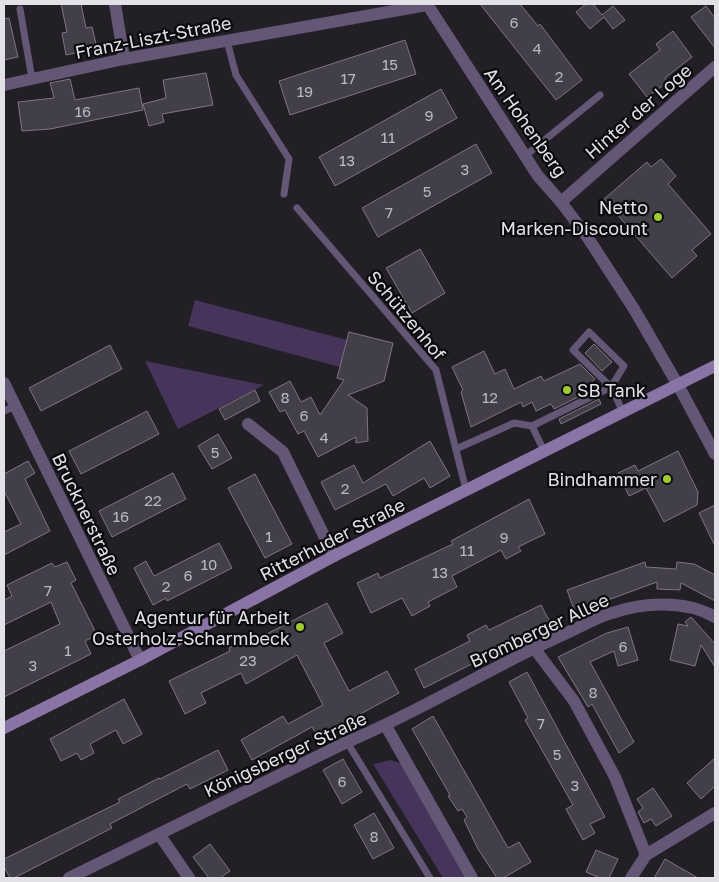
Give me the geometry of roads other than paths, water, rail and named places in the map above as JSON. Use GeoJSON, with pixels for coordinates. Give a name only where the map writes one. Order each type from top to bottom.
{"type":"FeatureCollection","features":[{"type":"Feature","properties":{"kind":"street"},"geometry":{"type":"LineString","coordinates":[[115,4],[124,59]]}},
{"type":"Feature","properties":{"kind":"street","name":"Franz-Liszt-Straße"},"geometry":{"type":"LineString","coordinates":[[4,85],[124,59],[427,5]]}},
{"type":"Feature","properties":{"kind":"street","name":"Am Hohenberg"},"geometry":{"type":"LineString","coordinates":[[427,5],[525,156],[588,238],[678,384],[715,454]]}},
{"type":"Feature","properties":{"kind":"street","name":"Hinter der Loge"},"geometry":{"type":"LineString","coordinates":[[561,202],[715,67]]}},
{"type":"Feature","properties":{"kind":"street","name":"Ritterhuder Straße"},"geometry":{"type":"LineString","coordinates":[[4,728],[140,660],[334,556],[715,366]]}},
{"type":"Feature","properties":{"kind":"street","name":"Brucknerstraße"},"geometry":{"type":"LineString","coordinates":[[4,383],[9,408],[140,660]]}},
{"type":"Feature","properties":{"kind":"street"},"geometry":{"type":"LineString","coordinates":[[248,424],[283,452],[334,556]]}},
{"type":"Feature","properties":{"kind":"street","name":"Bromberger Allee"},"geometry":{"type":"LineString","coordinates":[[386,726],[534,648],[612,612],[652,604],[704,610],[715,617]]}},
{"type":"Feature","properties":{"kind":"street"},"geometry":{"type":"LineString","coordinates":[[534,648],[574,701],[606,760],[615,777],[646,855]]}},
{"type":"Feature","properties":{"kind":"street","name":"Königsberger Straße"},"geometry":{"type":"LineString","coordinates":[[69,878],[347,742],[386,726],[472,878]]}},
{"type":"Feature","properties":{"kind":"street"},"geometry":{"type":"LineString","coordinates":[[631,878],[646,855],[715,813]]}},
{"type":"Feature","properties":{"kind":"street"},"geometry":{"type":"LineString","coordinates":[[159,834],[189,878]]}},
{"type":"Feature","properties":{"kind":"lane"},"geometry":{"type":"LineString","coordinates":[[20,9],[32,79]]}},
{"type":"Feature","properties":{"kind":"lane"},"geometry":{"type":"LineString","coordinates":[[227,41],[236,75],[289,159],[284,194]]}},
{"type":"Feature","properties":{"kind":"lane"},"geometry":{"type":"LineString","coordinates":[[525,156],[600,95]]}},
{"type":"Feature","properties":{"kind":"lane","name":"Schützenhof"},"geometry":{"type":"LineString","coordinates":[[297,208],[436,370],[466,490]]}},
{"type":"Feature","properties":{"kind":"lane"},"geometry":{"type":"LineString","coordinates":[[456,449],[514,423],[532,426],[610,387],[624,366],[589,332],[573,350],[610,387],[623,412]]}},
{"type":"Feature","properties":{"kind":"lane"},"geometry":{"type":"LineString","coordinates":[[532,426],[544,451]]}},
{"type":"Feature","properties":{"kind":"lane"},"geometry":{"type":"LineString","coordinates":[[347,742],[430,878]]}},
{"type":"Feature","properties":{"kind":"place","name":"Netto Marken-Discount"},"geometry":{"type":"Point","coordinates":[658,217]}},
{"type":"Feature","properties":{"kind":"place","name":"SB Tank"},"geometry":{"type":"Point","coordinates":[567,390]}},
{"type":"Feature","properties":{"kind":"place","name":"Bindhammer"},"geometry":{"type":"Point","coordinates":[667,479]}},
{"type":"Feature","properties":{"kind":"place","name":"Agentur für Arbeit Osterholz-Scharmbeck"},"geometry":{"type":"Point","coordinates":[300,627]}}]}
